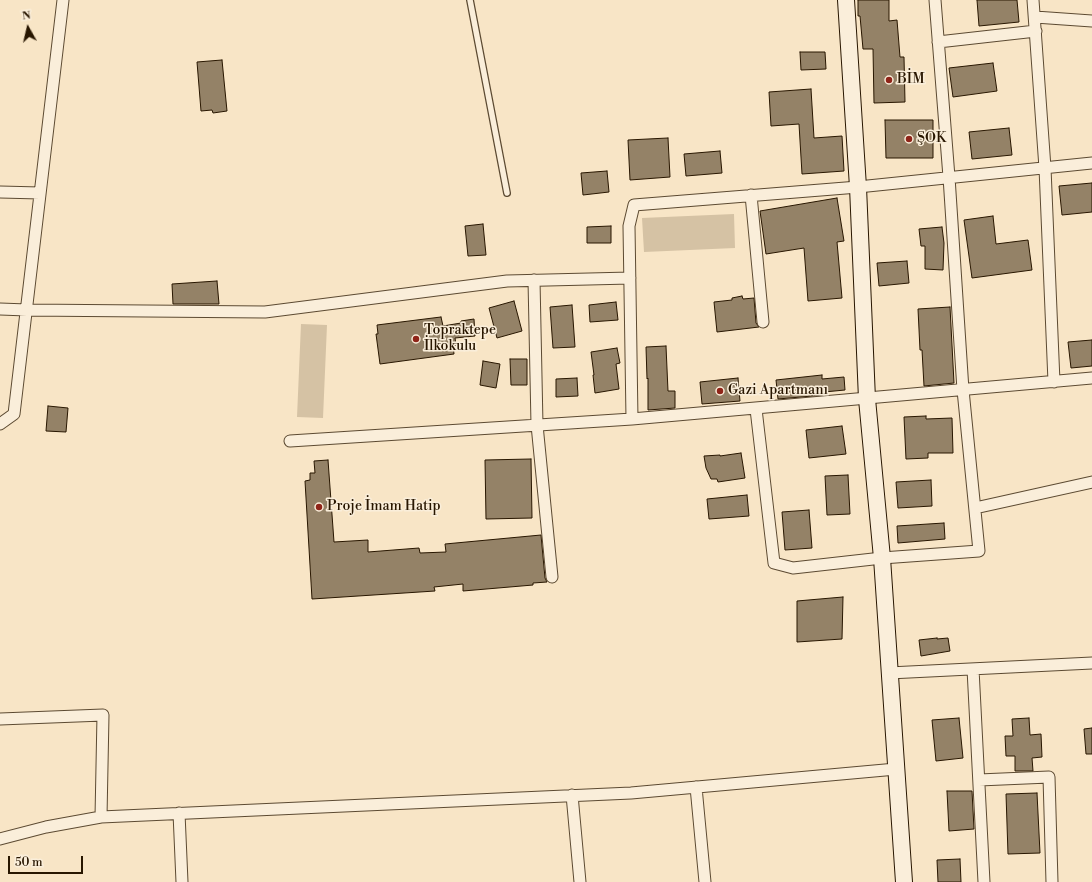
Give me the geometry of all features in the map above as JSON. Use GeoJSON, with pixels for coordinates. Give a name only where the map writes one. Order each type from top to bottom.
{"type":"FeatureCollection","features":[{"type":"Feature","properties":{"kind":"main road"},"geometry":{"type":"LineString","coordinates":[[846,0],[858,186],[867,399],[882,558],[904,882]]}},
{"type":"Feature","properties":{"kind":"street"},"geometry":{"type":"LineString","coordinates":[[0,424],[14,414],[63,0]]}},
{"type":"Feature","properties":{"kind":"street"},"geometry":{"type":"LineString","coordinates":[[756,409],[774,563],[793,568],[882,558],[979,551],[963,390],[949,177],[935,0]]}},
{"type":"Feature","properties":{"kind":"street"},"geometry":{"type":"LineString","coordinates":[[1034,0],[1044,168],[1054,382]]}},
{"type":"Feature","properties":{"kind":"street"},"geometry":{"type":"LineString","coordinates":[[1035,18],[1092,21]]}},
{"type":"Feature","properties":{"kind":"street"},"geometry":{"type":"LineString","coordinates":[[938,42],[1036,31]]}},
{"type":"Feature","properties":{"kind":"street"},"geometry":{"type":"LineString","coordinates":[[632,419],[629,226],[634,205],[858,186],[1092,163]]}},
{"type":"Feature","properties":{"kind":"street"},"geometry":{"type":"LineString","coordinates":[[0,192],[40,193]]}},
{"type":"Feature","properties":{"kind":"street"},"geometry":{"type":"LineString","coordinates":[[751,195],[763,322]]}},
{"type":"Feature","properties":{"kind":"street"},"geometry":{"type":"LineString","coordinates":[[0,309],[265,312],[507,280],[630,278]]}},
{"type":"Feature","properties":{"kind":"street"},"geometry":{"type":"LineString","coordinates":[[534,280],[537,426],[552,577]]}},
{"type":"Feature","properties":{"kind":"street"},"geometry":{"type":"LineString","coordinates":[[290,441],[632,419],[1092,378]]}},
{"type":"Feature","properties":{"kind":"street"},"geometry":{"type":"LineString","coordinates":[[975,508],[1092,482]]}},
{"type":"Feature","properties":{"kind":"street"},"geometry":{"type":"LineString","coordinates":[[889,673],[1092,663]]}},
{"type":"Feature","properties":{"kind":"street"},"geometry":{"type":"LineString","coordinates":[[973,669],[984,882]]}},
{"type":"Feature","properties":{"kind":"street"},"geometry":{"type":"LineString","coordinates":[[0,719],[103,715],[101,817]]}},
{"type":"Feature","properties":{"kind":"street"},"geometry":{"type":"LineString","coordinates":[[0,839],[46,827],[101,817],[631,792],[896,769]]}},
{"type":"Feature","properties":{"kind":"street"},"geometry":{"type":"LineString","coordinates":[[978,780],[1049,777],[1052,882]]}},
{"type":"Feature","properties":{"kind":"street"},"geometry":{"type":"LineString","coordinates":[[696,787],[705,882]]}},
{"type":"Feature","properties":{"kind":"street"},"geometry":{"type":"LineString","coordinates":[[572,795],[580,882]]}},
{"type":"Feature","properties":{"kind":"street"},"geometry":{"type":"LineString","coordinates":[[179,813],[182,882]]}},
{"type":"Feature","properties":{"kind":"lane"},"geometry":{"type":"LineString","coordinates":[[470,0],[507,193]]}},
{"type":"Feature","properties":{"kind":"shaded area"},"geometry":{"type":"Polygon","coordinates":[[[734,214],[735,248],[644,252],[642,218],[734,214]]]}},
{"type":"Feature","properties":{"kind":"shaded area"},"geometry":{"type":"Polygon","coordinates":[[[301,324],[327,325],[323,418],[297,417],[301,324]]]}},
{"type":"Feature","properties":{"kind":"building"},"geometry":{"type":"Polygon","coordinates":[[[858,0],[889,0],[889,21],[897,20],[900,57],[904,57],[905,102],[874,103],[873,49],[863,49],[860,16],[858,16],[858,0]]]}},
{"type":"Feature","properties":{"kind":"building"},"geometry":{"type":"Polygon","coordinates":[[[977,0],[1017,0],[1019,22],[979,26],[977,0]]]}},
{"type":"Feature","properties":{"kind":"building"},"geometry":{"type":"Polygon","coordinates":[[[800,52],[825,52],[826,69],[801,70],[800,52]]]}},
{"type":"Feature","properties":{"kind":"building"},"geometry":{"type":"Polygon","coordinates":[[[222,60],[227,111],[213,113],[212,110],[201,111],[197,62],[222,60]]]}},
{"type":"Feature","properties":{"kind":"building"},"geometry":{"type":"Polygon","coordinates":[[[993,63],[997,91],[953,97],[949,68],[993,63]]]}},
{"type":"Feature","properties":{"kind":"building"},"geometry":{"type":"Polygon","coordinates":[[[811,89],[814,138],[842,136],[844,171],[802,174],[799,124],[771,126],[769,92],[811,89]]]}},
{"type":"Feature","properties":{"kind":"building","name":"ŞOK"},"geometry":{"type":"Polygon","coordinates":[[[885,120],[933,120],[933,158],[886,158],[885,120]]]}},
{"type":"Feature","properties":{"kind":"building"},"geometry":{"type":"Polygon","coordinates":[[[1009,128],[1012,155],[972,159],[969,132],[1009,128]]]}},
{"type":"Feature","properties":{"kind":"building"},"geometry":{"type":"Polygon","coordinates":[[[668,138],[670,177],[630,180],[628,140],[668,138]]]}},
{"type":"Feature","properties":{"kind":"building"},"geometry":{"type":"Polygon","coordinates":[[[720,151],[722,173],[686,176],[684,154],[720,151]]]}},
{"type":"Feature","properties":{"kind":"building"},"geometry":{"type":"Polygon","coordinates":[[[607,171],[609,192],[583,195],[581,173],[607,171]]]}},
{"type":"Feature","properties":{"kind":"building"},"geometry":{"type":"Polygon","coordinates":[[[1092,183],[1092,212],[1062,215],[1059,186],[1092,183]]]}},
{"type":"Feature","properties":{"kind":"building"},"geometry":{"type":"Polygon","coordinates":[[[837,198],[844,241],[837,242],[842,298],[808,301],[804,248],[766,254],[760,211],[837,198]]]}},
{"type":"Feature","properties":{"kind":"building"},"geometry":{"type":"Polygon","coordinates":[[[993,216],[996,244],[1028,240],[1032,270],[972,278],[964,220],[993,216]]]}},
{"type":"Feature","properties":{"kind":"building"},"geometry":{"type":"Polygon","coordinates":[[[483,224],[486,255],[468,256],[465,226],[483,224]]]}},
{"type":"Feature","properties":{"kind":"building"},"geometry":{"type":"Polygon","coordinates":[[[611,226],[611,243],[587,243],[587,227],[611,226]]]}},
{"type":"Feature","properties":{"kind":"building"},"geometry":{"type":"Polygon","coordinates":[[[942,227],[944,243],[943,270],[925,269],[925,246],[921,246],[919,229],[942,227]]]}},
{"type":"Feature","properties":{"kind":"building"},"geometry":{"type":"Polygon","coordinates":[[[907,261],[909,283],[879,286],[877,263],[907,261]]]}},
{"type":"Feature","properties":{"kind":"building"},"geometry":{"type":"Polygon","coordinates":[[[217,281],[219,304],[173,304],[172,284],[217,281]]]}},
{"type":"Feature","properties":{"kind":"building"},"geometry":{"type":"Polygon","coordinates":[[[742,296],[743,299],[754,298],[756,323],[759,327],[717,332],[714,302],[732,300],[732,298],[742,296]]]}},
{"type":"Feature","properties":{"kind":"building"},"geometry":{"type":"Polygon","coordinates":[[[514,301],[522,331],[497,338],[489,308],[514,301]]]}},
{"type":"Feature","properties":{"kind":"building"},"geometry":{"type":"Polygon","coordinates":[[[616,302],[618,320],[590,322],[589,305],[616,302]]]}},
{"type":"Feature","properties":{"kind":"building"},"geometry":{"type":"Polygon","coordinates":[[[572,305],[575,347],[553,348],[550,307],[572,305]]]}},
{"type":"Feature","properties":{"kind":"building"},"geometry":{"type":"Polygon","coordinates":[[[950,307],[954,383],[924,386],[918,309],[950,307]]]}},
{"type":"Feature","properties":{"kind":"building","name":"Topraktepe İlkokulu"},"geometry":{"type":"Polygon","coordinates":[[[441,317],[443,326],[474,319],[475,336],[455,338],[456,345],[453,345],[454,354],[380,364],[376,334],[378,334],[377,325],[441,317]]]}},
{"type":"Feature","properties":{"kind":"building"},"geometry":{"type":"Polygon","coordinates":[[[1092,340],[1092,366],[1071,368],[1068,342],[1092,340]]]}},
{"type":"Feature","properties":{"kind":"building"},"geometry":{"type":"Polygon","coordinates":[[[666,346],[668,391],[675,391],[675,408],[648,410],[646,347],[666,346]]]}},
{"type":"Feature","properties":{"kind":"building"},"geometry":{"type":"Polygon","coordinates":[[[617,348],[620,363],[616,364],[619,389],[595,393],[591,352],[617,348]]]}},
{"type":"Feature","properties":{"kind":"building"},"geometry":{"type":"Polygon","coordinates":[[[510,359],[527,359],[527,385],[511,385],[510,359]]]}},
{"type":"Feature","properties":{"kind":"building"},"geometry":{"type":"Polygon","coordinates":[[[483,361],[500,364],[496,388],[480,385],[483,361]]]}},
{"type":"Feature","properties":{"kind":"building"},"geometry":{"type":"Polygon","coordinates":[[[822,375],[822,379],[844,377],[845,390],[824,392],[824,395],[778,399],[776,380],[822,375]]]}},
{"type":"Feature","properties":{"kind":"building"},"geometry":{"type":"Polygon","coordinates":[[[577,378],[578,396],[556,397],[556,379],[577,378]]]}},
{"type":"Feature","properties":{"kind":"building","name":"Gazi Apartmanı"},"geometry":{"type":"Polygon","coordinates":[[[738,378],[740,401],[702,404],[700,382],[738,378]]]}},
{"type":"Feature","properties":{"kind":"building"},"geometry":{"type":"Polygon","coordinates":[[[48,406],[68,408],[66,432],[46,431],[48,406]]]}},
{"type":"Feature","properties":{"kind":"building"},"geometry":{"type":"Polygon","coordinates":[[[926,416],[926,419],[952,418],[953,453],[928,453],[928,458],[906,459],[904,417],[926,416]]]}},
{"type":"Feature","properties":{"kind":"building"},"geometry":{"type":"Polygon","coordinates":[[[842,426],[846,454],[809,458],[806,430],[842,426]]]}},
{"type":"Feature","properties":{"kind":"building"},"geometry":{"type":"Polygon","coordinates":[[[741,453],[745,478],[718,482],[717,479],[711,479],[706,468],[704,456],[720,456],[741,453]]]}},
{"type":"Feature","properties":{"kind":"building"},"geometry":{"type":"Polygon","coordinates":[[[531,459],[532,518],[486,519],[485,460],[531,459]]]}},
{"type":"Feature","properties":{"kind":"building"},"geometry":{"type":"Polygon","coordinates":[[[328,460],[334,542],[368,540],[368,552],[419,548],[420,553],[446,552],[445,544],[541,535],[545,578],[547,582],[533,583],[533,585],[463,591],[463,584],[434,587],[435,591],[312,599],[305,481],[310,480],[310,473],[315,473],[314,461],[328,460]]]}},
{"type":"Feature","properties":{"kind":"building"},"geometry":{"type":"Polygon","coordinates":[[[848,475],[850,514],[827,515],[825,476],[848,475]]]}},
{"type":"Feature","properties":{"kind":"building"},"geometry":{"type":"Polygon","coordinates":[[[931,480],[932,506],[898,508],[896,482],[931,480]]]}},
{"type":"Feature","properties":{"kind":"building"},"geometry":{"type":"Polygon","coordinates":[[[747,495],[749,516],[709,519],[707,499],[747,495]]]}},
{"type":"Feature","properties":{"kind":"building"},"geometry":{"type":"Polygon","coordinates":[[[809,510],[812,548],[785,550],[782,512],[809,510]]]}},
{"type":"Feature","properties":{"kind":"building"},"geometry":{"type":"Polygon","coordinates":[[[944,523],[945,539],[898,543],[897,526],[944,523]]]}},
{"type":"Feature","properties":{"kind":"building"},"geometry":{"type":"Polygon","coordinates":[[[843,597],[842,639],[797,642],[797,601],[843,597]]]}},
{"type":"Feature","properties":{"kind":"building"},"geometry":{"type":"Polygon","coordinates":[[[948,638],[950,651],[921,656],[919,640],[948,638]]]}},
{"type":"Feature","properties":{"kind":"building"},"geometry":{"type":"Polygon","coordinates":[[[959,718],[963,758],[936,761],[932,720],[959,718]]]}},
{"type":"Feature","properties":{"kind":"building"},"geometry":{"type":"Polygon","coordinates":[[[1029,718],[1030,735],[1041,734],[1042,757],[1032,758],[1033,771],[1015,771],[1015,756],[1006,756],[1005,736],[1013,736],[1012,719],[1029,718]]]}},
{"type":"Feature","properties":{"kind":"building"},"geometry":{"type":"Polygon","coordinates":[[[1092,728],[1092,754],[1086,754],[1084,729],[1092,728]]]}},
{"type":"Feature","properties":{"kind":"building"},"geometry":{"type":"Polygon","coordinates":[[[947,791],[972,791],[974,829],[949,831],[947,791]]]}},
{"type":"Feature","properties":{"kind":"building"},"geometry":{"type":"Polygon","coordinates":[[[1037,793],[1040,853],[1008,854],[1006,794],[1037,793]]]}},
{"type":"Feature","properties":{"kind":"building"},"geometry":{"type":"Polygon","coordinates":[[[960,859],[961,882],[938,882],[937,860],[960,859]]]}},
{"type":"Feature","properties":{"kind":"place","name":"BİM"},"geometry":{"type":"Point","coordinates":[889,80]}},
{"type":"Feature","properties":{"kind":"place","name":"ŞOK"},"geometry":{"type":"Point","coordinates":[909,139]}},
{"type":"Feature","properties":{"kind":"place","name":"Topraktepe İlkokulu"},"geometry":{"type":"Point","coordinates":[416,339]}},
{"type":"Feature","properties":{"kind":"place","name":"Gazi Apartmanı"},"geometry":{"type":"Point","coordinates":[720,391]}},
{"type":"Feature","properties":{"kind":"place","name":"Proje İmam Hatip"},"geometry":{"type":"Point","coordinates":[319,507]}}]}
